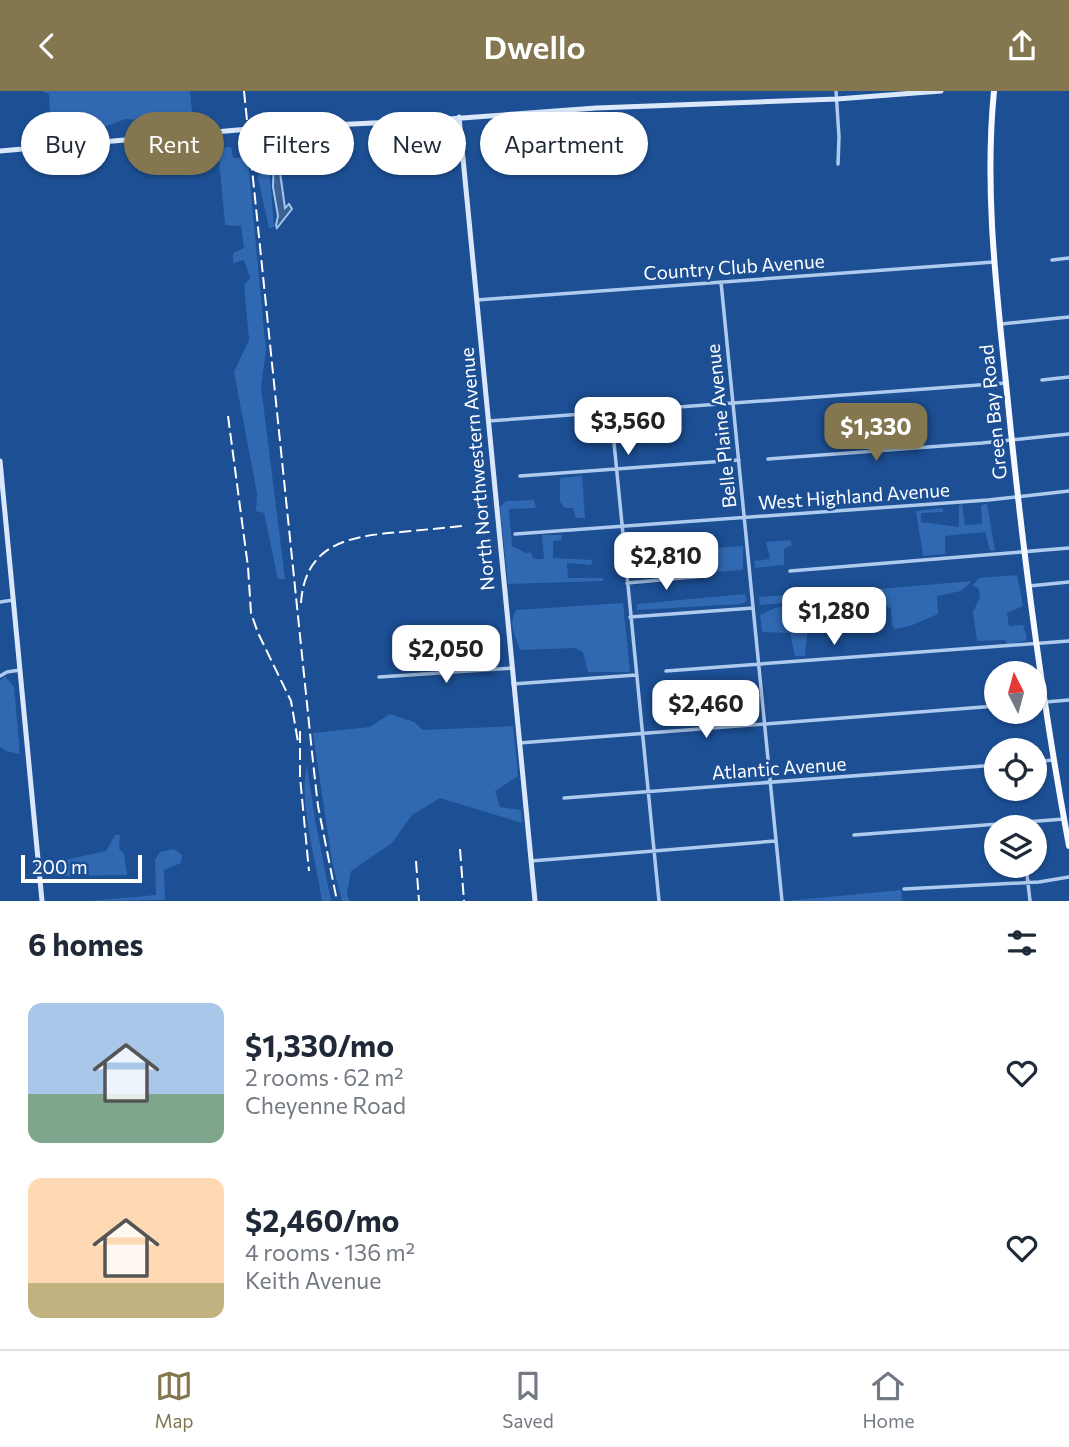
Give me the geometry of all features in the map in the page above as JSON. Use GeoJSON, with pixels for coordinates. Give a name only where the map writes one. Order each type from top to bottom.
{"type":"FeatureCollection","features":[{"type":"Feature","properties":{"kind":"main road","name":"Green Bay Road"},"geometry":{"type":"LineString","coordinates":[[993,91],[990,165],[994,262],[1017,497],[1039,661]]}},
{"type":"Feature","properties":{"kind":"main road","name":"Green Bay Road"},"geometry":{"type":"LineString","coordinates":[[1047,714],[1069,846]]}},
{"type":"Feature","properties":{"kind":"street"},"geometry":{"type":"LineString","coordinates":[[836,91],[838,164]]}},
{"type":"Feature","properties":{"kind":"street"},"geometry":{"type":"LineString","coordinates":[[466,117],[723,101],[837,99],[941,91]]}},
{"type":"Feature","properties":{"kind":"street"},"geometry":{"type":"LineString","coordinates":[[0,151],[249,129],[368,122]]}},
{"type":"Feature","properties":{"kind":"street","name":"North Northwestern Avenue"},"geometry":{"type":"LineString","coordinates":[[465,175],[535,901]]}},
{"type":"Feature","properties":{"kind":"street"},"geometry":{"type":"LineString","coordinates":[[1052,260],[1069,258]]}},
{"type":"Feature","properties":{"kind":"street","name":"Country Club Avenue"},"geometry":{"type":"LineString","coordinates":[[477,300],[994,262]]}},
{"type":"Feature","properties":{"kind":"street","name":"Belle Plaine Avenue"},"geometry":{"type":"LineString","coordinates":[[721,282],[782,901]]}},
{"type":"Feature","properties":{"kind":"street"},"geometry":{"type":"LineString","coordinates":[[1000,324],[1069,317]]}},
{"type":"Feature","properties":{"kind":"street"},"geometry":{"type":"LineString","coordinates":[[1042,380],[1069,377]]}},
{"type":"Feature","properties":{"kind":"street"},"geometry":{"type":"LineString","coordinates":[[488,421],[1006,383]]}},
{"type":"Feature","properties":{"kind":"street"},"geometry":{"type":"LineString","coordinates":[[611,412],[659,901]]}},
{"type":"Feature","properties":{"kind":"street"},"geometry":{"type":"LineString","coordinates":[[768,459],[1069,434]]}},
{"type":"Feature","properties":{"kind":"street"},"geometry":{"type":"LineString","coordinates":[[520,476],[738,460]]}},
{"type":"Feature","properties":{"kind":"street"},"geometry":{"type":"LineString","coordinates":[[0,461],[42,901]]}},
{"type":"Feature","properties":{"kind":"street","name":"West Highland Avenue"},"geometry":{"type":"LineString","coordinates":[[514,534],[1069,491]]}},
{"type":"Feature","properties":{"kind":"street"},"geometry":{"type":"LineString","coordinates":[[790,571],[1069,548]]}},
{"type":"Feature","properties":{"kind":"street"},"geometry":{"type":"LineString","coordinates":[[627,583],[704,576]]}},
{"type":"Feature","properties":{"kind":"street"},"geometry":{"type":"LineString","coordinates":[[1028,587],[1069,582]]}},
{"type":"Feature","properties":{"kind":"street"},"geometry":{"type":"LineString","coordinates":[[0,602],[13,600]]}},
{"type":"Feature","properties":{"kind":"street"},"geometry":{"type":"LineString","coordinates":[[630,617],[752,608]]}},
{"type":"Feature","properties":{"kind":"street"},"geometry":{"type":"LineString","coordinates":[[666,671],[1069,641]]}},
{"type":"Feature","properties":{"kind":"street"},"geometry":{"type":"LineString","coordinates":[[379,677],[512,668]]}},
{"type":"Feature","properties":{"kind":"street"},"geometry":{"type":"LineString","coordinates":[[0,676],[6,672],[20,670]]}},
{"type":"Feature","properties":{"kind":"street"},"geometry":{"type":"LineString","coordinates":[[513,684],[636,675]]}},
{"type":"Feature","properties":{"kind":"street"},"geometry":{"type":"LineString","coordinates":[[1047,702],[1069,700]]}},
{"type":"Feature","properties":{"kind":"street"},"geometry":{"type":"LineString","coordinates":[[519,743],[984,707]]}},
{"type":"Feature","properties":{"kind":"street"},"geometry":{"type":"LineString","coordinates":[[1047,761],[1055,760]]}},
{"type":"Feature","properties":{"kind":"street","name":"Atlantic Avenue"},"geometry":{"type":"LineString","coordinates":[[564,797],[984,766]]}},
{"type":"Feature","properties":{"kind":"street"},"geometry":{"type":"LineString","coordinates":[[1047,822],[1064,819]]}},
{"type":"Feature","properties":{"kind":"street"},"geometry":{"type":"LineString","coordinates":[[854,835],[984,828]]}},
{"type":"Feature","properties":{"kind":"street"},"geometry":{"type":"LineString","coordinates":[[531,861],[775,841]]}},
{"type":"Feature","properties":{"kind":"street"},"geometry":{"type":"LineString","coordinates":[[904,889],[1069,877]]}},
{"type":"Feature","properties":{"kind":"street"},"geometry":{"type":"LineString","coordinates":[[1028,878],[1030,901]]}},
{"type":"Feature","properties":{"kind":"shaded area"},"geometry":{"type":"Polygon","coordinates":[[[42,91],[190,91],[192,112],[124,112],[124,119],[110,125],[110,112],[50,112],[49,94],[42,91]]]}},
{"type":"Feature","properties":{"kind":"shaded area"},"geometry":{"type":"Polygon","coordinates":[[[231,147],[233,158],[238,158],[238,175],[249,175],[266,351],[261,386],[285,579],[278,579],[264,513],[256,511],[257,493],[234,372],[249,340],[244,285],[250,278],[244,260],[233,263],[233,253],[244,248],[241,226],[225,225],[220,175],[224,175],[224,148],[231,147]]]}},
{"type":"Feature","properties":{"kind":"shaded area"},"geometry":{"type":"Polygon","coordinates":[[[259,175],[270,175],[274,227],[269,228],[259,175]]]}},
{"type":"Feature","properties":{"kind":"shaded area"},"geometry":{"type":"Polygon","coordinates":[[[273,175],[280,175],[285,208],[289,204],[292,209],[277,228],[278,216],[273,175]]]}},
{"type":"Feature","properties":{"kind":"shaded area"},"geometry":{"type":"Polygon","coordinates":[[[582,476],[585,518],[576,518],[573,508],[565,508],[560,502],[560,478],[582,476]]]}},
{"type":"Feature","properties":{"kind":"shaded area"},"geometry":{"type":"Polygon","coordinates":[[[534,500],[536,508],[509,509],[512,546],[526,553],[530,552],[534,559],[544,559],[542,535],[562,535],[561,540],[553,541],[553,558],[593,560],[591,565],[567,563],[568,578],[602,578],[604,581],[508,584],[500,507],[506,501],[534,500]]]}},
{"type":"Feature","properties":{"kind":"shaded area"},"geometry":{"type":"Polygon","coordinates":[[[962,504],[965,525],[982,524],[981,505],[987,504],[995,550],[990,551],[985,532],[945,536],[945,554],[923,556],[916,511],[943,508],[943,512],[921,513],[921,522],[959,527],[959,505],[962,504]]]}},
{"type":"Feature","properties":{"kind":"shaded area"},"geometry":{"type":"Polygon","coordinates":[[[791,540],[792,545],[784,549],[784,565],[755,568],[754,561],[770,559],[766,542],[791,540]]]}},
{"type":"Feature","properties":{"kind":"shaded area"},"geometry":{"type":"Polygon","coordinates":[[[743,546],[743,570],[685,574],[685,565],[691,558],[691,550],[743,546]]]}},
{"type":"Feature","properties":{"kind":"shaded area"},"geometry":{"type":"Polygon","coordinates":[[[1017,575],[1023,606],[1007,613],[1009,626],[1023,625],[1027,638],[1025,641],[1007,644],[1005,640],[977,641],[973,612],[980,597],[979,589],[973,585],[979,578],[1017,575]]]}},
{"type":"Feature","properties":{"kind":"shaded area"},"geometry":{"type":"Polygon","coordinates":[[[972,581],[961,591],[937,596],[938,614],[910,626],[894,629],[891,608],[878,604],[878,589],[972,581]]]}},
{"type":"Feature","properties":{"kind":"shaded area"},"geometry":{"type":"Polygon","coordinates":[[[870,589],[871,597],[760,605],[759,597],[870,589]]]}},
{"type":"Feature","properties":{"kind":"shaded area"},"geometry":{"type":"Polygon","coordinates":[[[745,594],[747,601],[741,604],[637,610],[637,604],[745,594]]]}},
{"type":"Feature","properties":{"kind":"shaded area"},"geometry":{"type":"Polygon","coordinates":[[[868,601],[871,614],[829,626],[808,628],[805,656],[795,656],[790,633],[762,632],[760,615],[775,608],[868,601]]]}},
{"type":"Feature","properties":{"kind":"shaded area"},"geometry":{"type":"Polygon","coordinates":[[[623,603],[630,672],[588,672],[583,652],[575,648],[520,650],[514,634],[512,625],[516,610],[623,603]]]}},
{"type":"Feature","properties":{"kind":"shaded area"},"geometry":{"type":"Polygon","coordinates":[[[5,676],[14,687],[20,754],[0,747],[0,681],[5,676]]]}},
{"type":"Feature","properties":{"kind":"shaded area"},"geometry":{"type":"Polygon","coordinates":[[[390,714],[414,722],[423,730],[513,726],[518,776],[495,791],[500,807],[521,810],[522,823],[440,798],[412,815],[392,843],[351,871],[347,893],[349,901],[342,901],[332,861],[313,733],[370,727],[390,714]]]}},
{"type":"Feature","properties":{"kind":"shaded area"},"geometry":{"type":"Polygon","coordinates":[[[307,766],[331,901],[322,901],[309,833],[305,797],[307,766]]]}},
{"type":"Feature","properties":{"kind":"shaded area"},"geometry":{"type":"Polygon","coordinates":[[[115,835],[120,835],[119,849],[124,853],[127,875],[58,876],[60,861],[106,851],[115,835]]]}},
{"type":"Feature","properties":{"kind":"shaded area"},"geometry":{"type":"Polygon","coordinates":[[[174,849],[182,855],[181,863],[164,870],[165,900],[90,901],[156,895],[155,860],[160,852],[174,849]]]}},
{"type":"Feature","properties":{"kind":"shaded area"},"geometry":{"type":"Polygon","coordinates":[[[901,890],[902,901],[786,901],[901,890]]]}},
{"type":"Feature","properties":{"kind":"railway"},"geometry":{"type":"LineString","coordinates":[[244,91],[318,806],[337,901]]}},
{"type":"Feature","properties":{"kind":"railway"},"geometry":{"type":"LineString","coordinates":[[228,416],[248,567],[251,613],[291,701],[298,742]]}},
{"type":"Feature","properties":{"kind":"railway"},"geometry":{"type":"LineString","coordinates":[[301,603],[304,583],[311,567],[321,555],[334,546],[365,536],[462,526]]}},
{"type":"Feature","properties":{"kind":"railway"},"geometry":{"type":"LineString","coordinates":[[300,731],[300,777],[309,871]]}},
{"type":"Feature","properties":{"kind":"railway"},"geometry":{"type":"LineString","coordinates":[[460,849],[464,901]]}},
{"type":"Feature","properties":{"kind":"railway"},"geometry":{"type":"LineString","coordinates":[[416,861],[419,901]]}}]}
